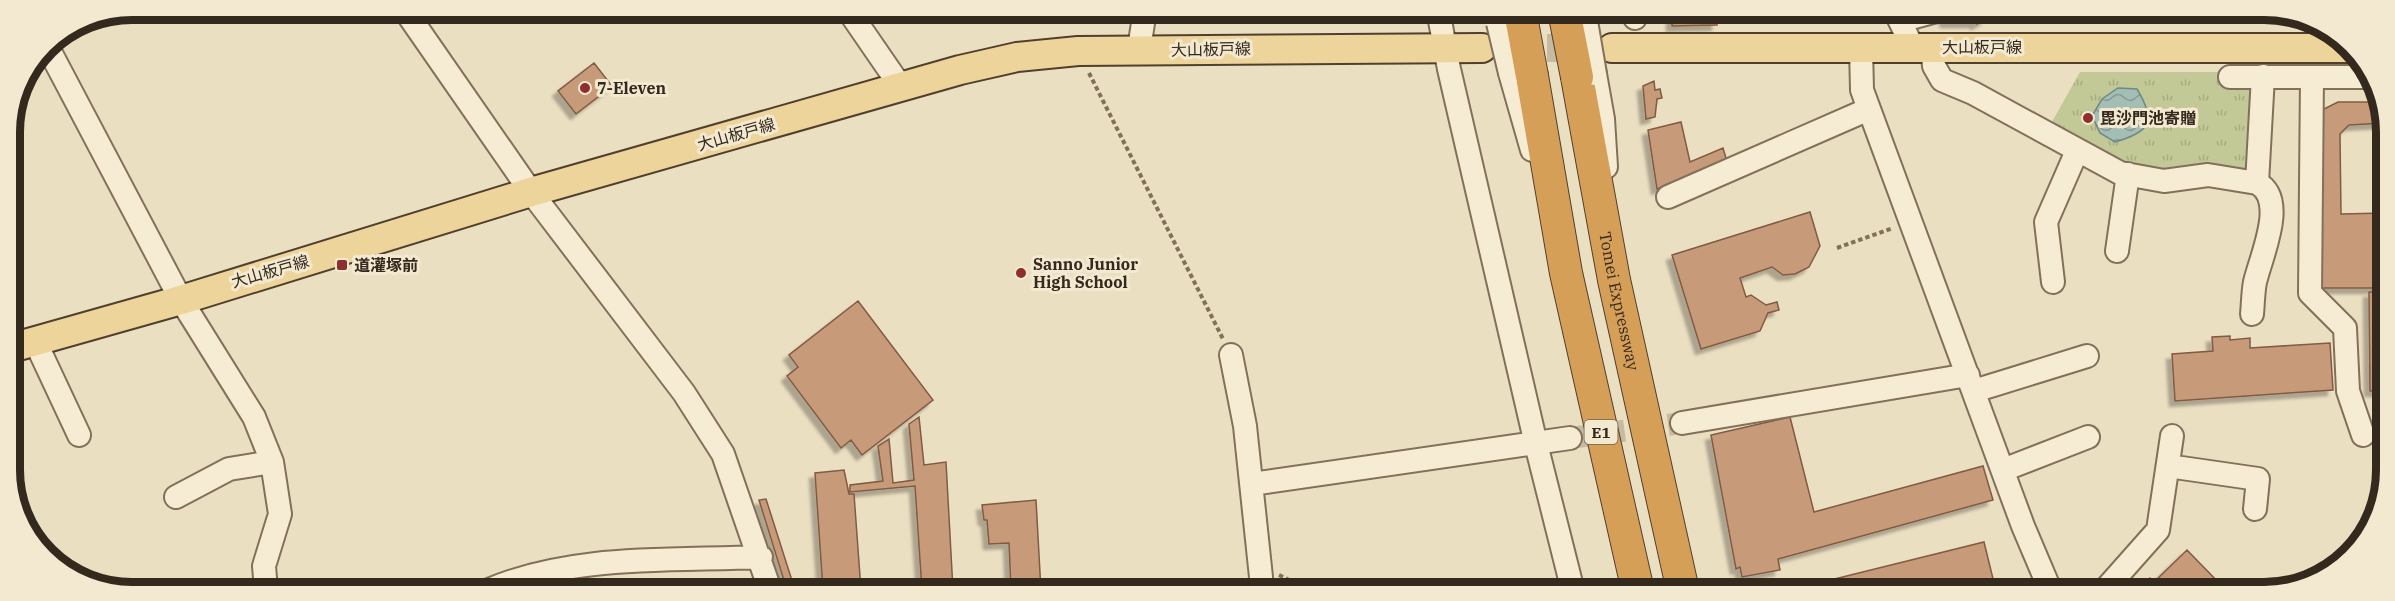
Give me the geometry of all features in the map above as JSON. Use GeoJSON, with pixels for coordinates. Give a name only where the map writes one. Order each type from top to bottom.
{"type":"FeatureCollection","features":[{"type":"Feature","properties":{"kind":"highway","name":"E1"},"geometry":{"type":"LineString","coordinates":[[1510,20],[1636,581]]}},
{"type":"Feature","properties":{"kind":"highway","name":"Tomei Expressway"},"geometry":{"type":"LineString","coordinates":[[1576,20],[1586,75],[1614,280],[1681,581]]}},
{"type":"Feature","properties":{"kind":"main road","name":"大山板戸線"},"geometry":{"type":"LineString","coordinates":[[23,345],[181,300],[531,192],[901,87],[1017,57],[1078,51],[1138,49],[1482,48]]}},
{"type":"Feature","properties":{"kind":"main road","name":"大山板戸線"},"geometry":{"type":"LineString","coordinates":[[1612,48],[2338,48]]}},
{"type":"Feature","properties":{"kind":"street"},"geometry":{"type":"LineString","coordinates":[[412,20],[531,192],[684,393],[723,454],[768,582]]}},
{"type":"Feature","properties":{"kind":"street"},"geometry":{"type":"LineString","coordinates":[[855,20],[901,87]]}},
{"type":"Feature","properties":{"kind":"street"},"geometry":{"type":"LineString","coordinates":[[1138,49],[1143,20]]}},
{"type":"Feature","properties":{"kind":"street"},"geometry":{"type":"LineString","coordinates":[[1440,20],[1536,444],[1571,581]]}},
{"type":"Feature","properties":{"kind":"street"},"geometry":{"type":"LineString","coordinates":[[1901,20],[1942,80],[1972,93],[2120,173],[2164,181],[2208,175],[2257,183],[2265,187],[2269,194],[2272,219],[2254,285],[2252,314]]}},
{"type":"Feature","properties":{"kind":"street"},"geometry":{"type":"LineString","coordinates":[[1861,48],[1862,90],[2003,471],[2047,581]]}},
{"type":"Feature","properties":{"kind":"street"},"geometry":{"type":"LineString","coordinates":[[51,54],[181,300],[254,417],[272,462],[280,514],[264,566],[265,582]]}},
{"type":"Feature","properties":{"kind":"street"},"geometry":{"type":"LineString","coordinates":[[2257,183],[2263,76]]}},
{"type":"Feature","properties":{"kind":"street"},"geometry":{"type":"LineString","coordinates":[[2230,77],[2361,77]]}},
{"type":"Feature","properties":{"kind":"street"},"geometry":{"type":"LineString","coordinates":[[2312,77],[2310,293],[2345,328],[2348,392],[2363,435]]}},
{"type":"Feature","properties":{"kind":"street"},"geometry":{"type":"LineString","coordinates":[[1668,197],[1869,109]]}},
{"type":"Feature","properties":{"kind":"street"},"geometry":{"type":"LineString","coordinates":[[2053,282],[2057,256],[2046,222],[2077,151]]}},
{"type":"Feature","properties":{"kind":"street"},"geometry":{"type":"LineString","coordinates":[[2117,251],[2128,174]]}},
{"type":"Feature","properties":{"kind":"street"},"geometry":{"type":"LineString","coordinates":[[23,345],[79,435]]}},
{"type":"Feature","properties":{"kind":"street"},"geometry":{"type":"LineString","coordinates":[[1231,355],[1245,426],[1259,581]]}},
{"type":"Feature","properties":{"kind":"street"},"geometry":{"type":"LineString","coordinates":[[1682,423],[1971,383],[2062,357],[2087,356]]}},
{"type":"Feature","properties":{"kind":"street"},"geometry":{"type":"LineString","coordinates":[[2113,581],[2158,530],[2155,510],[2168,466],[2172,436]]}},
{"type":"Feature","properties":{"kind":"street"},"geometry":{"type":"LineString","coordinates":[[2003,471],[2088,437]]}},
{"type":"Feature","properties":{"kind":"street"},"geometry":{"type":"LineString","coordinates":[[1252,484],[1570,438]]}},
{"type":"Feature","properties":{"kind":"street"},"geometry":{"type":"LineString","coordinates":[[176,497],[229,469],[272,462]]}},
{"type":"Feature","properties":{"kind":"street"},"geometry":{"type":"LineString","coordinates":[[2168,466],[2259,469],[2255,509]]}},
{"type":"Feature","properties":{"kind":"street"},"geometry":{"type":"LineString","coordinates":[[516,582],[558,569],[599,564],[760,557]]}},
{"type":"Feature","properties":{"kind":"path"},"geometry":{"type":"LineString","coordinates":[[1078,51],[1231,355]]}},
{"type":"Feature","properties":{"kind":"path"},"geometry":{"type":"LineString","coordinates":[[1838,248],[1911,222]]}},
{"type":"Feature","properties":{"kind":"path"},"geometry":{"type":"LineString","coordinates":[[1259,564],[1293,581]]}},
{"type":"Feature","properties":{"kind":"green space"},"geometry":{"type":"Polygon","coordinates":[[[2080,72],[2225,72],[2251,85],[2250,169],[2241,172],[2166,174],[2137,168],[2048,129],[2080,72]]]}},
{"type":"Feature","properties":{"kind":"water"},"geometry":{"type":"Polygon","coordinates":[[[2118,88],[2137,89],[2147,110],[2148,118],[2143,130],[2115,142],[2100,133],[2092,116],[2102,99],[2118,88]]]}},
{"type":"Feature","properties":{"kind":"building"},"geometry":{"type":"Polygon","coordinates":[[[1672,20],[1717,20],[1717,25],[1672,26],[1672,20]]]}},
{"type":"Feature","properties":{"kind":"building"},"geometry":{"type":"Polygon","coordinates":[[[1945,20],[1984,20],[1977,24],[1975,22],[1946,22],[1945,20]]]}},
{"type":"Feature","properties":{"kind":"building","name":"7-Eleven"},"geometry":{"type":"Polygon","coordinates":[[[594,63],[612,86],[576,114],[558,91],[594,63]]]}},
{"type":"Feature","properties":{"kind":"building"},"geometry":{"type":"Polygon","coordinates":[[[1654,81],[1655,90],[1660,89],[1662,98],[1657,99],[1655,117],[1646,119],[1643,86],[1654,81]]]}},
{"type":"Feature","properties":{"kind":"building"},"geometry":{"type":"Polygon","coordinates":[[[2338,102],[2371,102],[2375,123],[2349,125],[2340,134],[2341,214],[2376,213],[2376,288],[2317,288],[2322,110],[2338,102]]]}},
{"type":"Feature","properties":{"kind":"building"},"geometry":{"type":"Polygon","coordinates":[[[1681,122],[1690,162],[1723,148],[1728,165],[1657,189],[1648,130],[1681,122]]]}},
{"type":"Feature","properties":{"kind":"building"},"geometry":{"type":"Polygon","coordinates":[[[1810,212],[1820,246],[1809,267],[1795,274],[1783,275],[1772,267],[1740,278],[1746,297],[1751,295],[1766,305],[1777,302],[1779,310],[1768,313],[1760,331],[1701,349],[1672,255],[1810,212]]]}},
{"type":"Feature","properties":{"kind":"building"},"geometry":{"type":"Polygon","coordinates":[[[2369,292],[2376,292],[2376,391],[2370,391],[2369,292]]]}},
{"type":"Feature","properties":{"kind":"building"},"geometry":{"type":"Polygon","coordinates":[[[858,301],[933,400],[862,455],[851,440],[841,448],[787,376],[798,367],[789,355],[858,301]]]}},
{"type":"Feature","properties":{"kind":"building"},"geometry":{"type":"Polygon","coordinates":[[[2230,336],[2230,340],[2250,338],[2250,348],[2330,343],[2333,390],[2175,401],[2172,354],[2213,351],[2212,337],[2230,336]]]}},
{"type":"Feature","properties":{"kind":"building"},"geometry":{"type":"Polygon","coordinates":[[[919,417],[924,465],[946,462],[953,582],[921,582],[915,486],[850,492],[850,485],[883,481],[878,446],[889,439],[893,483],[914,480],[909,424],[919,417]]]}},
{"type":"Feature","properties":{"kind":"building"},"geometry":{"type":"Polygon","coordinates":[[[1790,417],[1814,512],[1983,466],[1993,500],[1778,559],[1780,570],[1742,577],[1740,567],[1736,569],[1711,435],[1790,417]]]}},
{"type":"Feature","properties":{"kind":"building"},"geometry":{"type":"Polygon","coordinates":[[[844,470],[849,494],[854,494],[860,582],[822,582],[815,473],[844,470]]]}},
{"type":"Feature","properties":{"kind":"building"},"geometry":{"type":"Polygon","coordinates":[[[766,499],[792,582],[784,582],[759,500],[766,499]]]}},
{"type":"Feature","properties":{"kind":"building"},"geometry":{"type":"Polygon","coordinates":[[[1036,500],[1040,582],[1011,582],[1009,543],[989,544],[987,520],[984,520],[982,505],[1036,500]]]}},
{"type":"Feature","properties":{"kind":"building"},"geometry":{"type":"Polygon","coordinates":[[[1984,542],[1994,581],[1825,581],[1984,542]]]}},
{"type":"Feature","properties":{"kind":"building"},"geometry":{"type":"Polygon","coordinates":[[[2187,550],[2217,581],[2155,581],[2187,550]]]}},
{"type":"Feature","properties":{"kind":"tunnel"},"geometry":{"type":"LineString","coordinates":[[1505,48],[1593,48]]}},
{"type":"Feature","properties":{"kind":"tunnel"},"geometry":{"type":"LineString","coordinates":[[1570,438],[1682,423]]}},
{"type":"Feature","properties":{"kind":"place","name":"7-Eleven"},"geometry":{"type":"Point","coordinates":[585,88]}},
{"type":"Feature","properties":{"kind":"place","name":"毘沙門池寄贈"},"geometry":{"type":"Point","coordinates":[2088,118]}},
{"type":"Feature","properties":{"kind":"place","name":"道灌塚前"},"geometry":{"type":"Point","coordinates":[342,265]}},
{"type":"Feature","properties":{"kind":"place","name":"Sanno Junior High School"},"geometry":{"type":"Point","coordinates":[1021,273]}}]}
